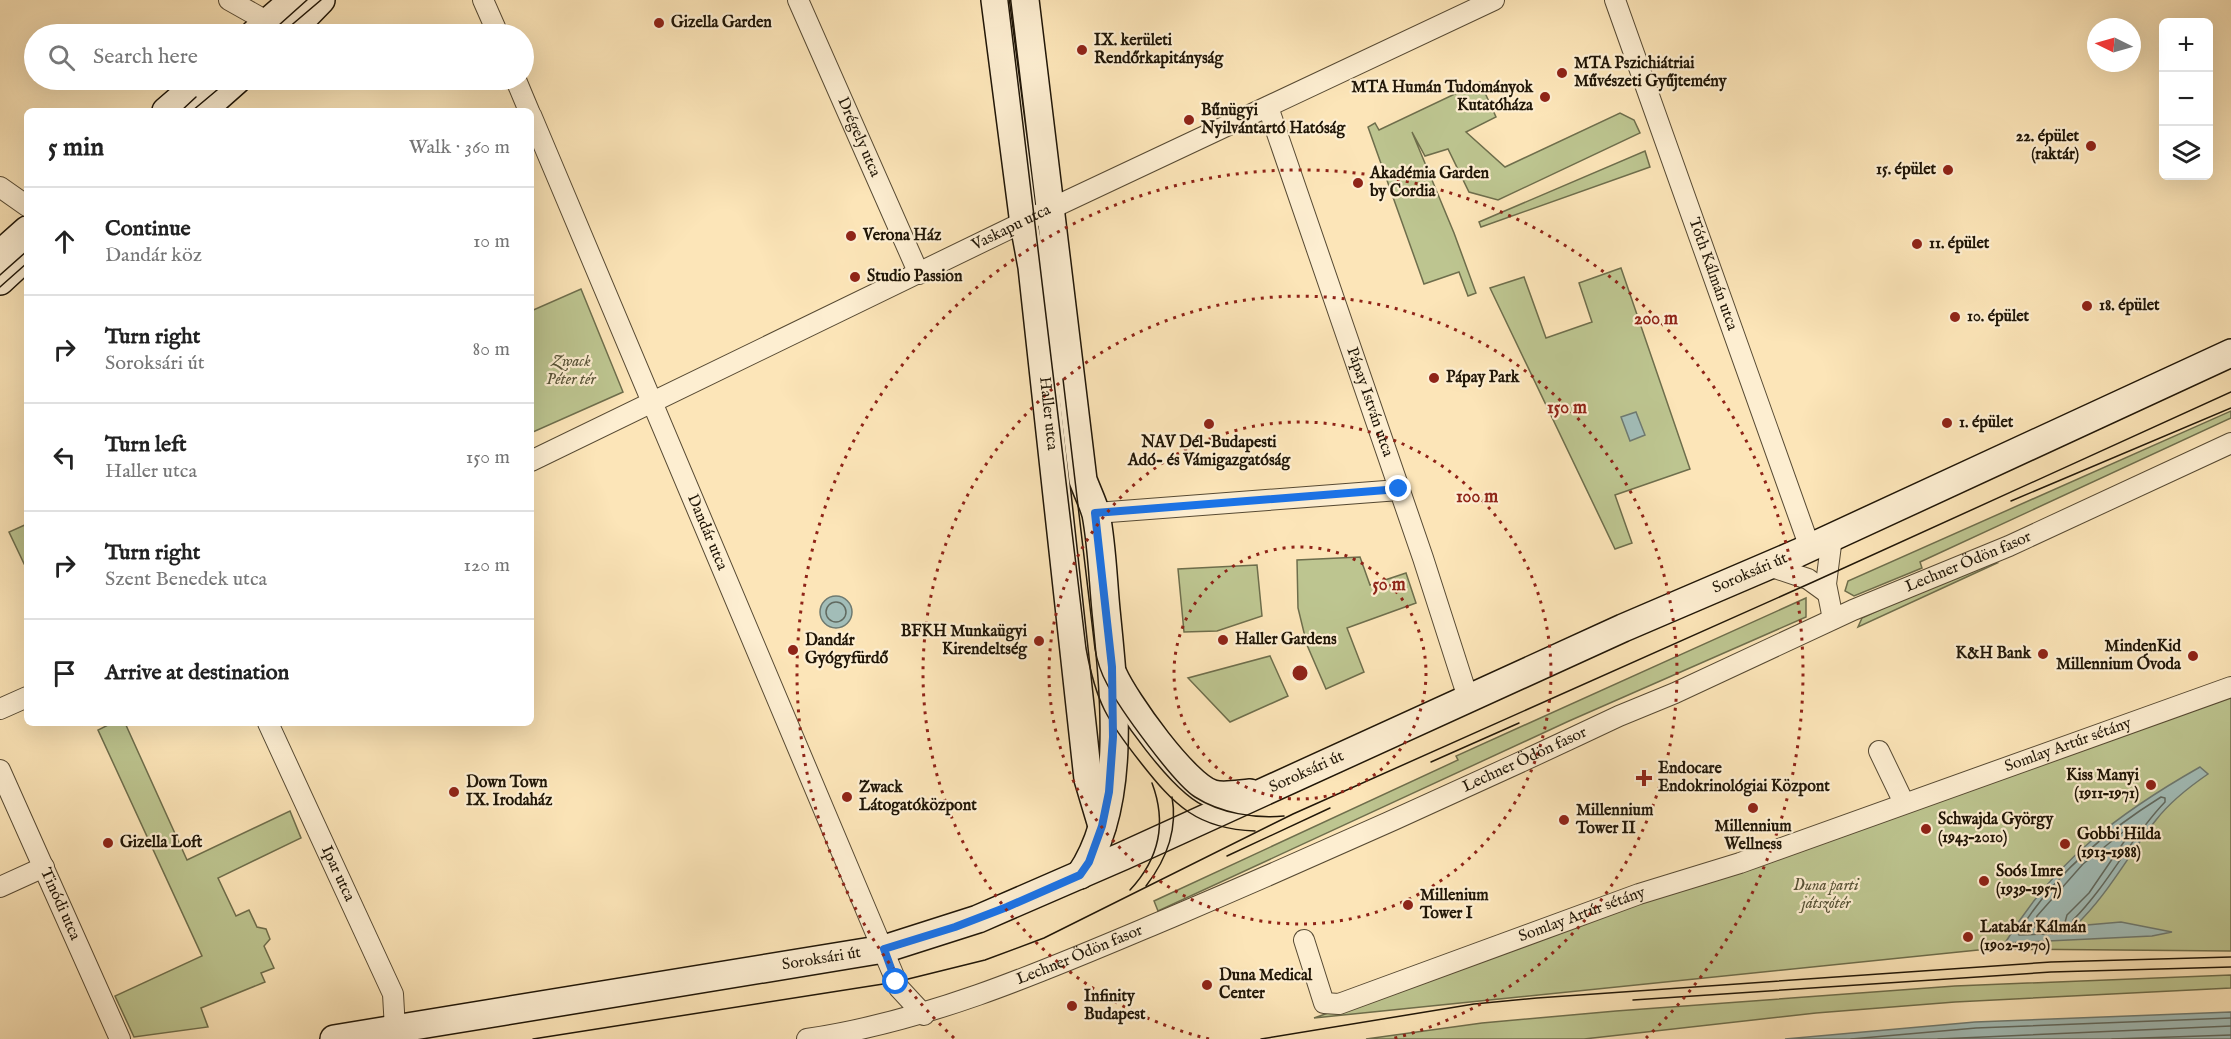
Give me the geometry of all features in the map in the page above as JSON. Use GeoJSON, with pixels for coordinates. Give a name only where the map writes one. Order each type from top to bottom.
{"type":"FeatureCollection","features":[{"type":"Feature","properties":{"kind":"street"},"geometry":{"type":"LineString","coordinates":[[230,0],[264,24]]}},
{"type":"Feature","properties":{"kind":"street"},"geometry":{"type":"LineString","coordinates":[[278,24],[293,0]]}},
{"type":"Feature","properties":{"kind":"street"},"geometry":{"type":"LineString","coordinates":[[285,24],[321,0]]}},
{"type":"Feature","properties":{"kind":"street"},"geometry":{"type":"LineString","coordinates":[[483,0],[494,24]]}},
{"type":"Feature","properties":{"kind":"street","name":"Drégely utca"},"geometry":{"type":"LineString","coordinates":[[798,0],[919,274]]}},
{"type":"Feature","properties":{"kind":"street","name":"Haller utca"},"geometry":{"type":"LineString","coordinates":[[995,0],[1024,224],[1034,278],[1088,779],[1102,826],[1123,856]]}},
{"type":"Feature","properties":{"kind":"street","name":"Haller utca"},"geometry":{"type":"LineString","coordinates":[[1025,0],[1083,480],[1095,513],[1112,672],[1112,766],[1102,826],[1089,862],[1080,875]]}},
{"type":"Feature","properties":{"kind":"street","name":"Vaskapu utca"},"geometry":{"type":"LineString","coordinates":[[534,460],[1024,224],[1050,209],[1494,0]]}},
{"type":"Feature","properties":{"kind":"street","name":"Tóth Kálmán utca"},"geometry":{"type":"LineString","coordinates":[[1615,0],[1821,542]]}},
{"type":"Feature","properties":{"kind":"street"},"geometry":{"type":"LineString","coordinates":[[169,108],[190,90]]}},
{"type":"Feature","properties":{"kind":"street"},"geometry":{"type":"LineString","coordinates":[[204,108],[225,90]]}},
{"type":"Feature","properties":{"kind":"street","name":"Dandár utca"},"geometry":{"type":"LineString","coordinates":[[520,90],[528,108]]}},
{"type":"Feature","properties":{"kind":"street","name":"Pápay István utca"},"geometry":{"type":"LineString","coordinates":[[1268,106],[1468,698]]}},
{"type":"Feature","properties":{"kind":"street","name":"Dandár utca"},"geometry":{"type":"LineString","coordinates":[[534,123],[899,988],[924,1015]]}},
{"type":"Feature","properties":{"kind":"street"},"geometry":{"type":"LineString","coordinates":[[0,186],[24,204]]}},
{"type":"Feature","properties":{"kind":"street"},"geometry":{"type":"LineString","coordinates":[[0,254],[24,233]]}},
{"type":"Feature","properties":{"kind":"street"},"geometry":{"type":"LineString","coordinates":[[0,281],[24,259]]}},
{"type":"Feature","properties":{"kind":"street","name":"Soroksári út"},"geometry":{"type":"LineString","coordinates":[[334,1039],[884,949],[978,919],[1272,789],[1468,698],[1769,566],[2231,353]]}},
{"type":"Feature","properties":{"kind":"street","name":"Lechner Ödön fasor"},"geometry":{"type":"LineString","coordinates":[[807,1039],[855,1032],[924,1015],[1061,965],[1259,880],[1619,716],[1675,693],[1833,619],[2009,546],[2231,443]]}},
{"type":"Feature","properties":{"kind":"street"},"geometry":{"type":"LineString","coordinates":[[1095,513],[1399,489]]}},
{"type":"Feature","properties":{"kind":"street"},"geometry":{"type":"LineString","coordinates":[[1821,542],[1826,592],[1833,619]]}},
{"type":"Feature","properties":{"kind":"street"},"geometry":{"type":"LineString","coordinates":[[1769,566],[1809,579],[1826,592]]}},
{"type":"Feature","properties":{"kind":"street","name":"Haller utca"},"geometry":{"type":"LineString","coordinates":[[1112,672],[1126,700],[1197,786],[1219,795],[1272,789]]}},
{"type":"Feature","properties":{"kind":"street","name":"Somlay Artúr sétány"},"geometry":{"type":"LineString","coordinates":[[1304,940],[1324,1003],[1339,1004],[1649,891],[1740,863],[2231,687]]}},
{"type":"Feature","properties":{"kind":"street"},"geometry":{"type":"LineString","coordinates":[[0,710],[24,698]]}},
{"type":"Feature","properties":{"kind":"street","name":"Ipar utca"},"geometry":{"type":"LineString","coordinates":[[269,726],[393,994],[395,1029]]}},
{"type":"Feature","properties":{"kind":"street"},"geometry":{"type":"LineString","coordinates":[[1879,750],[1904,803]]}},
{"type":"Feature","properties":{"kind":"street","name":"Tinódi utca"},"geometry":{"type":"LineString","coordinates":[[0,770],[120,1039]]}},
{"type":"Feature","properties":{"kind":"street"},"geometry":{"type":"LineString","coordinates":[[0,887],[44,867]]}},
{"type":"Feature","properties":{"kind":"green space"},"geometry":{"type":"Polygon","coordinates":[[[1480,82],[1496,117],[1466,132],[1505,167],[1620,113],[1634,120],[1640,133],[1498,200],[1469,192],[1448,149],[1425,156],[1412,132],[1476,293],[1468,296],[1459,272],[1424,284],[1368,127],[1375,123],[1379,130],[1480,82]]]}},
{"type":"Feature","properties":{"kind":"green space"},"geometry":{"type":"Polygon","coordinates":[[[1645,151],[1650,167],[1481,227],[1479,222],[1645,151]]]}},
{"type":"Feature","properties":{"kind":"green space"},"geometry":{"type":"Polygon","coordinates":[[[1621,268],[1690,469],[1615,495],[1632,543],[1615,549],[1490,288],[1524,277],[1546,338],[1592,322],[1579,283],[1621,268]]]}},
{"type":"Feature","properties":{"kind":"green space","name":"Zwack Péter tér"},"geometry":{"type":"Polygon","coordinates":[[[581,289],[623,392],[534,432],[534,310],[581,289]]]}},
{"type":"Feature","properties":{"kind":"green space"},"geometry":{"type":"Polygon","coordinates":[[[2231,411],[2231,418],[1920,562],[1922,568],[1854,596],[1845,591],[1848,581],[2231,411]]]}},
{"type":"Feature","properties":{"kind":"green space"},"geometry":{"type":"Polygon","coordinates":[[[24,525],[24,564],[9,532],[24,525]]]}},
{"type":"Feature","properties":{"kind":"green space"},"geometry":{"type":"Polygon","coordinates":[[[1360,557],[1370,585],[1406,573],[1416,603],[1347,628],[1364,672],[1326,689],[1307,645],[1298,608],[1297,560],[1360,557]]]}},
{"type":"Feature","properties":{"kind":"green space"},"geometry":{"type":"Polygon","coordinates":[[[1985,561],[1997,563],[1858,627],[1862,618],[1985,561]]]}},
{"type":"Feature","properties":{"kind":"green space"},"geometry":{"type":"Polygon","coordinates":[[[1257,565],[1262,616],[1217,631],[1184,632],[1178,569],[1257,565]]]}},
{"type":"Feature","properties":{"kind":"green space"},"geometry":{"type":"Polygon","coordinates":[[[1806,598],[1806,617],[1569,721],[1158,911],[1154,901],[1458,760],[1456,756],[1806,598]]]}},
{"type":"Feature","properties":{"kind":"green space"},"geometry":{"type":"Polygon","coordinates":[[[1270,656],[1288,696],[1230,722],[1188,678],[1270,656]]]}},
{"type":"Feature","properties":{"kind":"green space","name":"Duna parti játszótér"},"geometry":{"type":"Polygon","coordinates":[[[2231,694],[2231,951],[1988,949],[1314,1018],[2231,694]]]}},
{"type":"Feature","properties":{"kind":"green space"},"geometry":{"type":"Polygon","coordinates":[[[106,726],[126,726],[187,860],[290,811],[301,838],[218,878],[236,916],[249,910],[257,927],[266,929],[270,939],[264,946],[274,968],[261,973],[265,982],[201,1008],[208,1027],[134,1037],[115,996],[202,956],[98,730],[106,726]]]}},
{"type":"Feature","properties":{"kind":"green space"},"geometry":{"type":"Polygon","coordinates":[[[2231,975],[2231,988],[1955,1002],[1816,1013],[1584,1039],[1366,1039],[1482,1023],[1616,1011],[1955,986],[2231,975]]]}},
{"type":"Feature","properties":{"kind":"water"},"geometry":{"type":"Polygon","coordinates":[[[1636,412],[1645,435],[1630,441],[1621,417],[1636,412]]]}},
{"type":"Feature","properties":{"kind":"water"},"geometry":{"type":"Polygon","coordinates":[[[836,596],[848,600],[852,612],[848,624],[836,628],[824,624],[820,612],[824,600],[836,596]]]}},
{"type":"Feature","properties":{"kind":"water"},"geometry":{"type":"Polygon","coordinates":[[[2200,767],[2208,774],[2161,813],[2098,901],[2075,926],[2121,922],[2172,932],[2152,936],[2005,943],[2045,887],[2090,842],[2142,802],[2200,767]]]}},
{"type":"Feature","properties":{"kind":"water"},"geometry":{"type":"Polygon","coordinates":[[[2231,1012],[2231,1039],[1785,1039],[1975,1022],[2231,1012]]]}},
{"type":"Feature","properties":{"kind":"tram line"},"geometry":{"type":"LineString","coordinates":[[280,24],[307,0]]}},
{"type":"Feature","properties":{"kind":"tram line"},"geometry":{"type":"LineString","coordinates":[[293,24],[321,0]]}},
{"type":"Feature","properties":{"kind":"tram line"},"geometry":{"type":"LineString","coordinates":[[1008,0],[1086,648],[1094,683],[1104,710],[1119,735],[1153,778],[1176,802],[1202,820],[1235,829],[1255,831]]}},
{"type":"Feature","properties":{"kind":"tram line"},"geometry":{"type":"LineString","coordinates":[[196,108],[217,90]]}},
{"type":"Feature","properties":{"kind":"tram line"},"geometry":{"type":"LineString","coordinates":[[184,108],[196,97]]}},
{"type":"Feature","properties":{"kind":"tram line"},"geometry":{"type":"LineString","coordinates":[[0,275],[24,254]]}},
{"type":"Feature","properties":{"kind":"tram line"},"geometry":{"type":"LineString","coordinates":[[0,287],[24,266]]}},
{"type":"Feature","properties":{"kind":"tram line"},"geometry":{"type":"LineString","coordinates":[[1063,379],[1095,649],[1105,680],[1148,745],[1174,777],[1195,797],[1215,807],[1238,814],[1261,817],[1284,816]]}},
{"type":"Feature","properties":{"kind":"tram line"},"geometry":{"type":"LineString","coordinates":[[533,1039],[896,982],[985,960],[1044,938],[1293,814],[2231,392]]}},
{"type":"Feature","properties":{"kind":"tram line"},"geometry":{"type":"LineString","coordinates":[[2011,501],[2231,408]]}},
{"type":"Feature","properties":{"kind":"tram line"},"geometry":{"type":"LineString","coordinates":[[1431,762],[1519,723]]}},
{"type":"Feature","properties":{"kind":"tram line"},"geometry":{"type":"LineString","coordinates":[[1130,890],[1148,866],[1158,840],[1159,812],[1152,783]]}},
{"type":"Feature","properties":{"kind":"tram line"},"geometry":{"type":"LineString","coordinates":[[1146,886],[1169,844],[1173,821],[1172,797]]}},
{"type":"Feature","properties":{"kind":"tram line"},"geometry":{"type":"LineString","coordinates":[[1227,856],[1330,808]]}},
{"type":"Feature","properties":{"kind":"tram line"},"geometry":{"type":"LineString","coordinates":[[1261,1039],[1474,1004],[1537,998],[2051,962],[2231,957]]}},
{"type":"Feature","properties":{"kind":"tram line"},"geometry":{"type":"LineString","coordinates":[[1633,1000],[2051,972],[2231,967]]}},
{"type":"Feature","properties":{"kind":"place","name":"Gizella Garden"},"geometry":{"type":"Point","coordinates":[659,23]}},
{"type":"Feature","properties":{"kind":"place","name":"IX. kerületi Rendőrkapitányság"},"geometry":{"type":"Point","coordinates":[1082,50]}},
{"type":"Feature","properties":{"kind":"place","name":"MTA Pszichiátriai Művészeti Gyűjtemény"},"geometry":{"type":"Point","coordinates":[1562,73]}},
{"type":"Feature","properties":{"kind":"place","name":"MTA Humán Tudományok Kutatóháza"},"geometry":{"type":"Point","coordinates":[1545,97]}},
{"type":"Feature","properties":{"kind":"place","name":"Bűnügyi Nyilvántartó Hatóság"},"geometry":{"type":"Point","coordinates":[1189,120]}},
{"type":"Feature","properties":{"kind":"place","name":"22. épület (raktár)"},"geometry":{"type":"Point","coordinates":[2091,146]}},
{"type":"Feature","properties":{"kind":"place","name":"15. épület"},"geometry":{"type":"Point","coordinates":[1948,170]}},
{"type":"Feature","properties":{"kind":"place","name":"Akadémia Garden by Cordia"},"geometry":{"type":"Point","coordinates":[1358,183]}},
{"type":"Feature","properties":{"kind":"place","name":"Verona Ház"},"geometry":{"type":"Point","coordinates":[851,236]}},
{"type":"Feature","properties":{"kind":"place","name":"11. épület"},"geometry":{"type":"Point","coordinates":[1917,244]}},
{"type":"Feature","properties":{"kind":"place","name":"Studio Passion"},"geometry":{"type":"Point","coordinates":[855,277]}},
{"type":"Feature","properties":{"kind":"place","name":"18. épület"},"geometry":{"type":"Point","coordinates":[2087,306]}},
{"type":"Feature","properties":{"kind":"place","name":"10. épület"},"geometry":{"type":"Point","coordinates":[1955,317]}},
{"type":"Feature","properties":{"kind":"place","name":"Pápay Park"},"geometry":{"type":"Point","coordinates":[1434,378]}},
{"type":"Feature","properties":{"kind":"place","name":"1. épület"},"geometry":{"type":"Point","coordinates":[1947,423]}},
{"type":"Feature","properties":{"kind":"place","name":"NAV Dél-Budapesti Adó- és Vámigazgatóság"},"geometry":{"type":"Point","coordinates":[1209,424]}},
{"type":"Feature","properties":{"kind":"place","name":"Haller Gardens"},"geometry":{"type":"Point","coordinates":[1223,640]}},
{"type":"Feature","properties":{"kind":"place","name":"BFKH Munkaügyi Kirendeltség"},"geometry":{"type":"Point","coordinates":[1039,641]}},
{"type":"Feature","properties":{"kind":"place","name":"Dandár Gyógyfürdő"},"geometry":{"type":"Point","coordinates":[793,650]}},
{"type":"Feature","properties":{"kind":"place","name":"K&H Bank"},"geometry":{"type":"Point","coordinates":[2043,654]}},
{"type":"Feature","properties":{"kind":"place","name":"MindenKid Millennium Óvoda"},"geometry":{"type":"Point","coordinates":[2193,656]}},
{"type":"Feature","properties":{"kind":"place","name":"Endocare Endokrinológiai Központ"},"geometry":{"type":"Point","coordinates":[1644,778]}},
{"type":"Feature","properties":{"kind":"place","name":"Kiss Manyi (1911–1971)"},"geometry":{"type":"Point","coordinates":[2151,785]}},
{"type":"Feature","properties":{"kind":"place","name":"Down Town IX. Irodaház"},"geometry":{"type":"Point","coordinates":[454,792]}},
{"type":"Feature","properties":{"kind":"place","name":"Zwack Látogatóközpont"},"geometry":{"type":"Point","coordinates":[847,797]}},
{"type":"Feature","properties":{"kind":"place","name":"Millennium Wellness"},"geometry":{"type":"Point","coordinates":[1753,808]}},
{"type":"Feature","properties":{"kind":"place","name":"Millennium Tower II"},"geometry":{"type":"Point","coordinates":[1564,820]}},
{"type":"Feature","properties":{"kind":"place","name":"Schwajda György (1943–2010)"},"geometry":{"type":"Point","coordinates":[1926,829]}},
{"type":"Feature","properties":{"kind":"place","name":"Gizella Loft"},"geometry":{"type":"Point","coordinates":[108,843]}},
{"type":"Feature","properties":{"kind":"place","name":"Gobbi Hilda (1913–1988)"},"geometry":{"type":"Point","coordinates":[2065,844]}},
{"type":"Feature","properties":{"kind":"place","name":"Soós Imre (1939–1957)"},"geometry":{"type":"Point","coordinates":[1984,881]}},
{"type":"Feature","properties":{"kind":"place","name":"Millenium Tower I"},"geometry":{"type":"Point","coordinates":[1408,905]}},
{"type":"Feature","properties":{"kind":"place","name":"Latabár Kálmán (1902–1970)"},"geometry":{"type":"Point","coordinates":[1968,937]}},
{"type":"Feature","properties":{"kind":"place","name":"Duna Medical Center"},"geometry":{"type":"Point","coordinates":[1207,985]}},
{"type":"Feature","properties":{"kind":"place","name":"Infinity Budapest"},"geometry":{"type":"Point","coordinates":[1072,1006]}},
{"type":"Feature","properties":{"kind":"route"},"geometry":{"type":"LineString","coordinates":[[896,982],[884,949],[978,919],[1080,875],[1094,852],[1109,792],[1113,737],[1112,667],[1095,513],[1399,489]]}}]}
